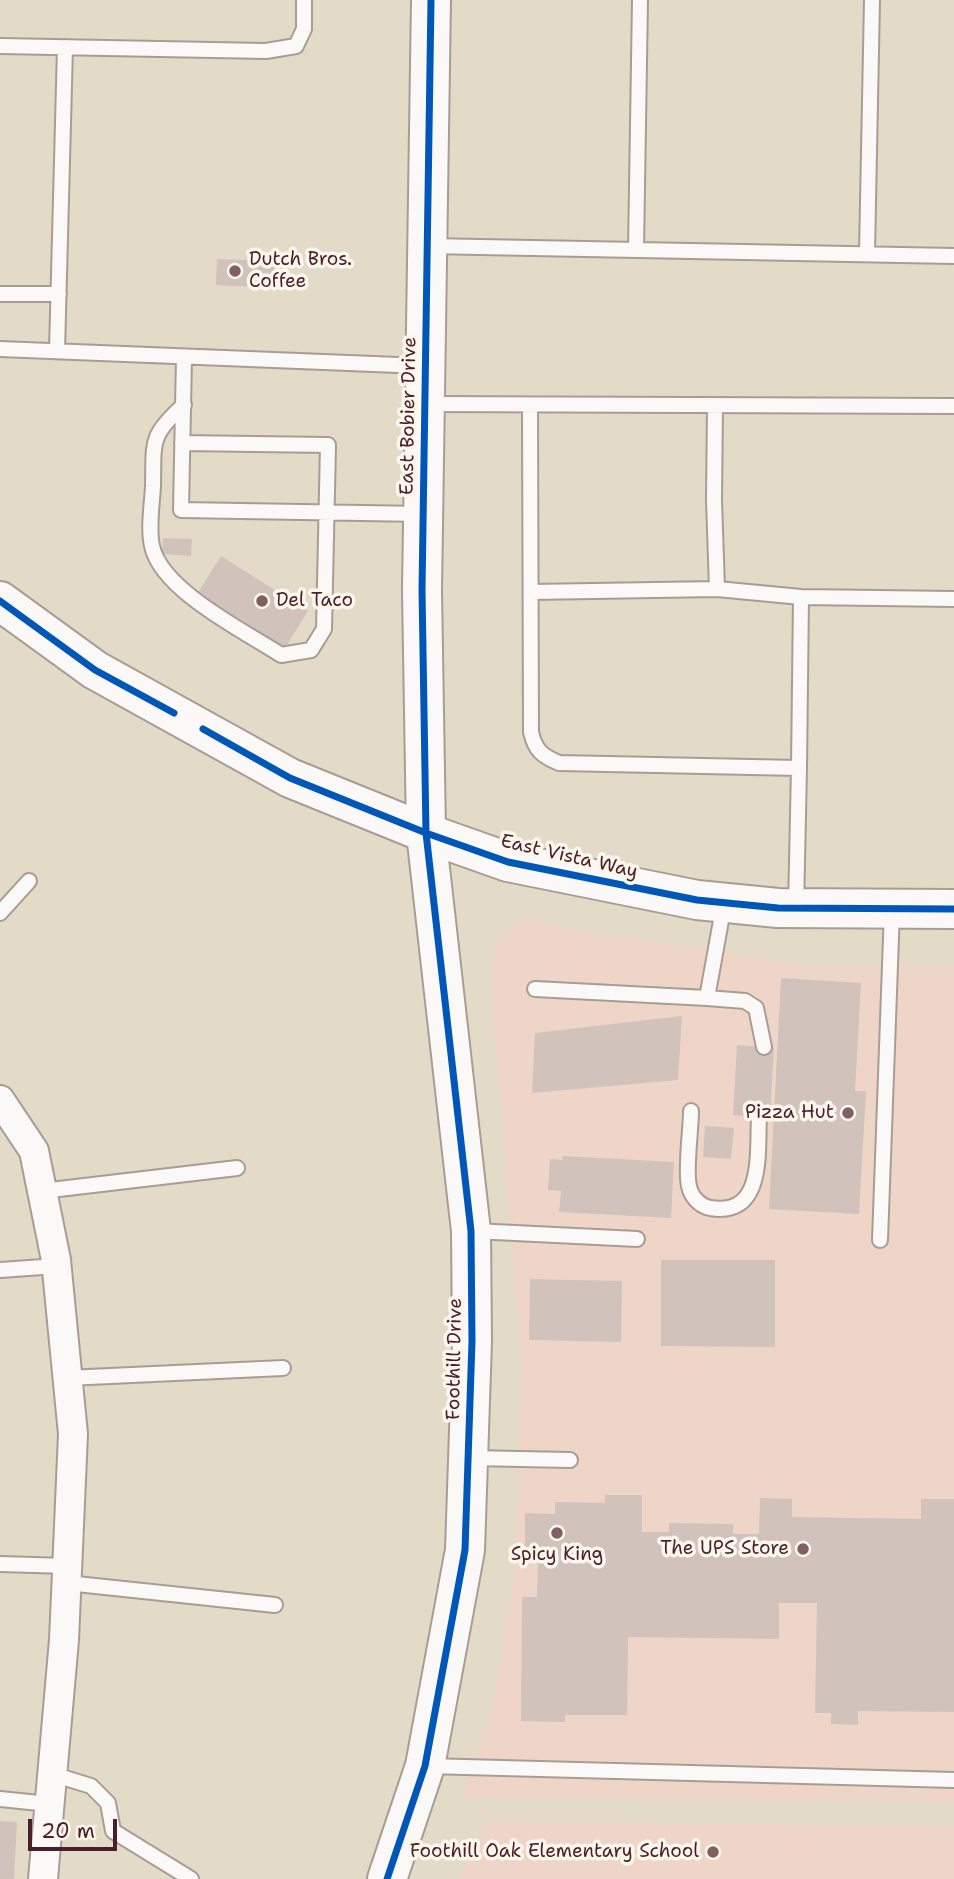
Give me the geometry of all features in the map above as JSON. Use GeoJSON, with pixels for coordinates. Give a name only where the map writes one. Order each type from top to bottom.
{"type":"FeatureCollection","features":[{"type":"Feature","properties":{"kind":"main road","name":"East Bobier Drive"},"geometry":{"type":"LineString","coordinates":[[426,832],[423,514],[431,0]]}},
{"type":"Feature","properties":{"kind":"main road","name":"East Vista Way"},"geometry":{"type":"LineString","coordinates":[[0,601],[95,670],[290,778],[508,862],[724,903],[796,908],[954,909]]}},
{"type":"Feature","properties":{"kind":"main road","name":"Foothill Drive"},"geometry":{"type":"LineString","coordinates":[[387,1879],[425,1766],[465,1550],[469,1458],[471,1231],[426,832]]}},
{"type":"Feature","properties":{"kind":"street"},"geometry":{"type":"LineString","coordinates":[[0,1100],[34,1151],[57,1266],[73,1434],[67,1574],[43,1879]]}},
{"type":"Feature","properties":{"kind":"lane"},"geometry":{"type":"LineString","coordinates":[[0,46],[266,51],[296,46],[304,29],[304,0]]}},
{"type":"Feature","properties":{"kind":"lane"},"geometry":{"type":"LineString","coordinates":[[636,249],[640,0]]}},
{"type":"Feature","properties":{"kind":"lane"},"geometry":{"type":"LineString","coordinates":[[867,253],[872,0]]}},
{"type":"Feature","properties":{"kind":"lane"},"geometry":{"type":"LineString","coordinates":[[57,351],[65,47]]}},
{"type":"Feature","properties":{"kind":"lane"},"geometry":{"type":"LineString","coordinates":[[427,246],[954,256]]}},
{"type":"Feature","properties":{"kind":"lane"},"geometry":{"type":"LineString","coordinates":[[0,294],[59,294]]}},
{"type":"Feature","properties":{"kind":"lane"},"geometry":{"type":"LineString","coordinates":[[0,349],[425,366]]}},
{"type":"Feature","properties":{"kind":"lane"},"geometry":{"type":"LineString","coordinates":[[184,357],[181,510],[423,514]]}},
{"type":"Feature","properties":{"kind":"lane"},"geometry":{"type":"LineString","coordinates":[[425,404],[954,406]]}},
{"type":"Feature","properties":{"kind":"lane"},"geometry":{"type":"LineString","coordinates":[[183,443],[328,444],[324,629],[311,650],[281,655],[181,591],[159,564],[152,545],[154,443],[163,424],[184,405]]}},
{"type":"Feature","properties":{"kind":"lane"},"geometry":{"type":"LineString","coordinates":[[530,406],[531,732],[534,747],[544,756],[559,762],[799,768]]}},
{"type":"Feature","properties":{"kind":"lane"},"geometry":{"type":"LineString","coordinates":[[715,406],[717,589]]}},
{"type":"Feature","properties":{"kind":"lane"},"geometry":{"type":"LineString","coordinates":[[531,592],[717,589],[801,597],[954,599]]}},
{"type":"Feature","properties":{"kind":"lane"},"geometry":{"type":"LineString","coordinates":[[796,908],[801,597]]}},
{"type":"Feature","properties":{"kind":"lane"},"geometry":{"type":"LineString","coordinates":[[0,914],[29,881]]}},
{"type":"Feature","properties":{"kind":"lane"},"geometry":{"type":"LineString","coordinates":[[707,998],[724,903]]}},
{"type":"Feature","properties":{"kind":"lane"},"geometry":{"type":"LineString","coordinates":[[880,1240],[892,909]]}},
{"type":"Feature","properties":{"kind":"lane"},"geometry":{"type":"LineString","coordinates":[[535,989],[745,1001],[756,1008],[764,1047]]}},
{"type":"Feature","properties":{"kind":"lane"},"geometry":{"type":"LineString","coordinates":[[691,1111],[688,1186],[694,1199],[706,1208],[724,1209],[741,1204],[753,1190],[759,1117]]}},
{"type":"Feature","properties":{"kind":"lane"},"geometry":{"type":"LineString","coordinates":[[42,1191],[237,1168]]}},
{"type":"Feature","properties":{"kind":"lane"},"geometry":{"type":"LineString","coordinates":[[471,1231],[636,1239]]}},
{"type":"Feature","properties":{"kind":"lane"},"geometry":{"type":"LineString","coordinates":[[0,1270],[57,1266]]}},
{"type":"Feature","properties":{"kind":"lane"},"geometry":{"type":"LineString","coordinates":[[67,1378],[283,1368]]}},
{"type":"Feature","properties":{"kind":"lane"},"geometry":{"type":"LineString","coordinates":[[469,1458],[570,1460]]}},
{"type":"Feature","properties":{"kind":"lane"},"geometry":{"type":"LineString","coordinates":[[0,1564],[275,1605]]}},
{"type":"Feature","properties":{"kind":"lane"},"geometry":{"type":"LineString","coordinates":[[425,1766],[954,1780]]}},
{"type":"Feature","properties":{"kind":"lane"},"geometry":{"type":"LineString","coordinates":[[52,1774],[91,1786],[108,1803],[113,1831],[191,1879]]}},
{"type":"Feature","properties":{"kind":"lane"},"geometry":{"type":"LineString","coordinates":[[0,1799],[49,1804]]}},
{"type":"Feature","properties":{"kind":"shaded area"},"geometry":{"type":"Polygon","coordinates":[[[533,919],[565,928],[803,965],[954,965],[954,1802],[464,1797],[491,1713],[513,1587],[518,1491],[521,1358],[491,990],[492,957],[498,939],[513,924],[533,919]]]}},
{"type":"Feature","properties":{"kind":"shaded area","name":"Foothill Oak Elementary School"},"geometry":{"type":"Polygon","coordinates":[[[487,1822],[954,1826],[954,1879],[460,1879],[487,1822]]]}},
{"type":"Feature","properties":{"kind":"building"},"geometry":{"type":"Polygon","coordinates":[[[217,259],[277,261],[276,288],[216,285],[217,259]]]}},
{"type":"Feature","properties":{"kind":"building"},"geometry":{"type":"Polygon","coordinates":[[[163,538],[192,539],[191,556],[162,554],[163,538]]]}},
{"type":"Feature","properties":{"kind":"building"},"geometry":{"type":"Polygon","coordinates":[[[221,556],[308,611],[282,653],[194,599],[221,556]]]}},
{"type":"Feature","properties":{"kind":"building"},"geometry":{"type":"Polygon","coordinates":[[[781,978],[861,983],[855,1091],[866,1091],[859,1214],[769,1209],[781,978]]]}},
{"type":"Feature","properties":{"kind":"building"},"geometry":{"type":"Polygon","coordinates":[[[682,1016],[678,1080],[532,1093],[535,1033],[682,1016]]]}},
{"type":"Feature","properties":{"kind":"building"},"geometry":{"type":"Polygon","coordinates":[[[737,1045],[774,1048],[770,1118],[733,1115],[737,1045]]]}},
{"type":"Feature","properties":{"kind":"building"},"geometry":{"type":"Polygon","coordinates":[[[705,1126],[734,1128],[731,1159],[703,1157],[705,1126]]]}},
{"type":"Feature","properties":{"kind":"building"},"geometry":{"type":"Polygon","coordinates":[[[563,1156],[674,1162],[671,1218],[559,1212],[561,1191],[548,1190],[550,1159],[562,1160],[563,1156]]]}},
{"type":"Feature","properties":{"kind":"building"},"geometry":{"type":"Polygon","coordinates":[[[661,1260],[775,1260],[775,1347],[661,1346],[661,1260]]]}},
{"type":"Feature","properties":{"kind":"building"},"geometry":{"type":"Polygon","coordinates":[[[530,1279],[622,1281],[621,1342],[529,1340],[530,1279]]]}},
{"type":"Feature","properties":{"kind":"building"},"geometry":{"type":"Polygon","coordinates":[[[605,1495],[642,1495],[642,1532],[669,1532],[669,1523],[733,1524],[733,1534],[759,1534],[760,1498],[792,1499],[792,1517],[921,1519],[921,1499],[954,1499],[954,1712],[858,1711],[858,1725],[831,1724],[831,1713],[815,1713],[817,1603],[779,1603],[779,1639],[628,1637],[627,1715],[565,1715],[565,1722],[521,1721],[522,1597],[537,1597],[538,1555],[525,1554],[525,1513],[555,1514],[555,1502],[605,1503],[605,1495]]]}},
{"type":"Feature","properties":{"kind":"building"},"geometry":{"type":"Polygon","coordinates":[[[0,1821],[17,1822],[14,1879],[0,1879],[0,1821]]]}},
{"type":"Feature","properties":{"kind":"cycle path"},"geometry":{"type":"LineString","coordinates":[[387,1879],[425,1766],[465,1550],[472,1341],[471,1231],[426,833],[422,590],[431,0]]}},
{"type":"Feature","properties":{"kind":"cycle path"},"geometry":{"type":"LineString","coordinates":[[0,601],[95,670],[174,713]]}},
{"type":"Feature","properties":{"kind":"cycle path"},"geometry":{"type":"LineString","coordinates":[[203,729],[290,778],[426,833],[508,862],[697,900],[778,908],[954,909]]}},
{"type":"Feature","properties":{"kind":"place","name":"Dutch Bros. Coffee"},"geometry":{"type":"Point","coordinates":[235,271]}},
{"type":"Feature","properties":{"kind":"place","name":"Del Taco"},"geometry":{"type":"Point","coordinates":[262,601]}},
{"type":"Feature","properties":{"kind":"place","name":"Pizza Hut"},"geometry":{"type":"Point","coordinates":[848,1113]}},
{"type":"Feature","properties":{"kind":"place","name":"Spicy King"},"geometry":{"type":"Point","coordinates":[557,1533]}},
{"type":"Feature","properties":{"kind":"place","name":"The UPS Store"},"geometry":{"type":"Point","coordinates":[803,1549]}},
{"type":"Feature","properties":{"kind":"place","name":"Foothill Oak Elementary School"},"geometry":{"type":"Point","coordinates":[713,1852]}}]}
